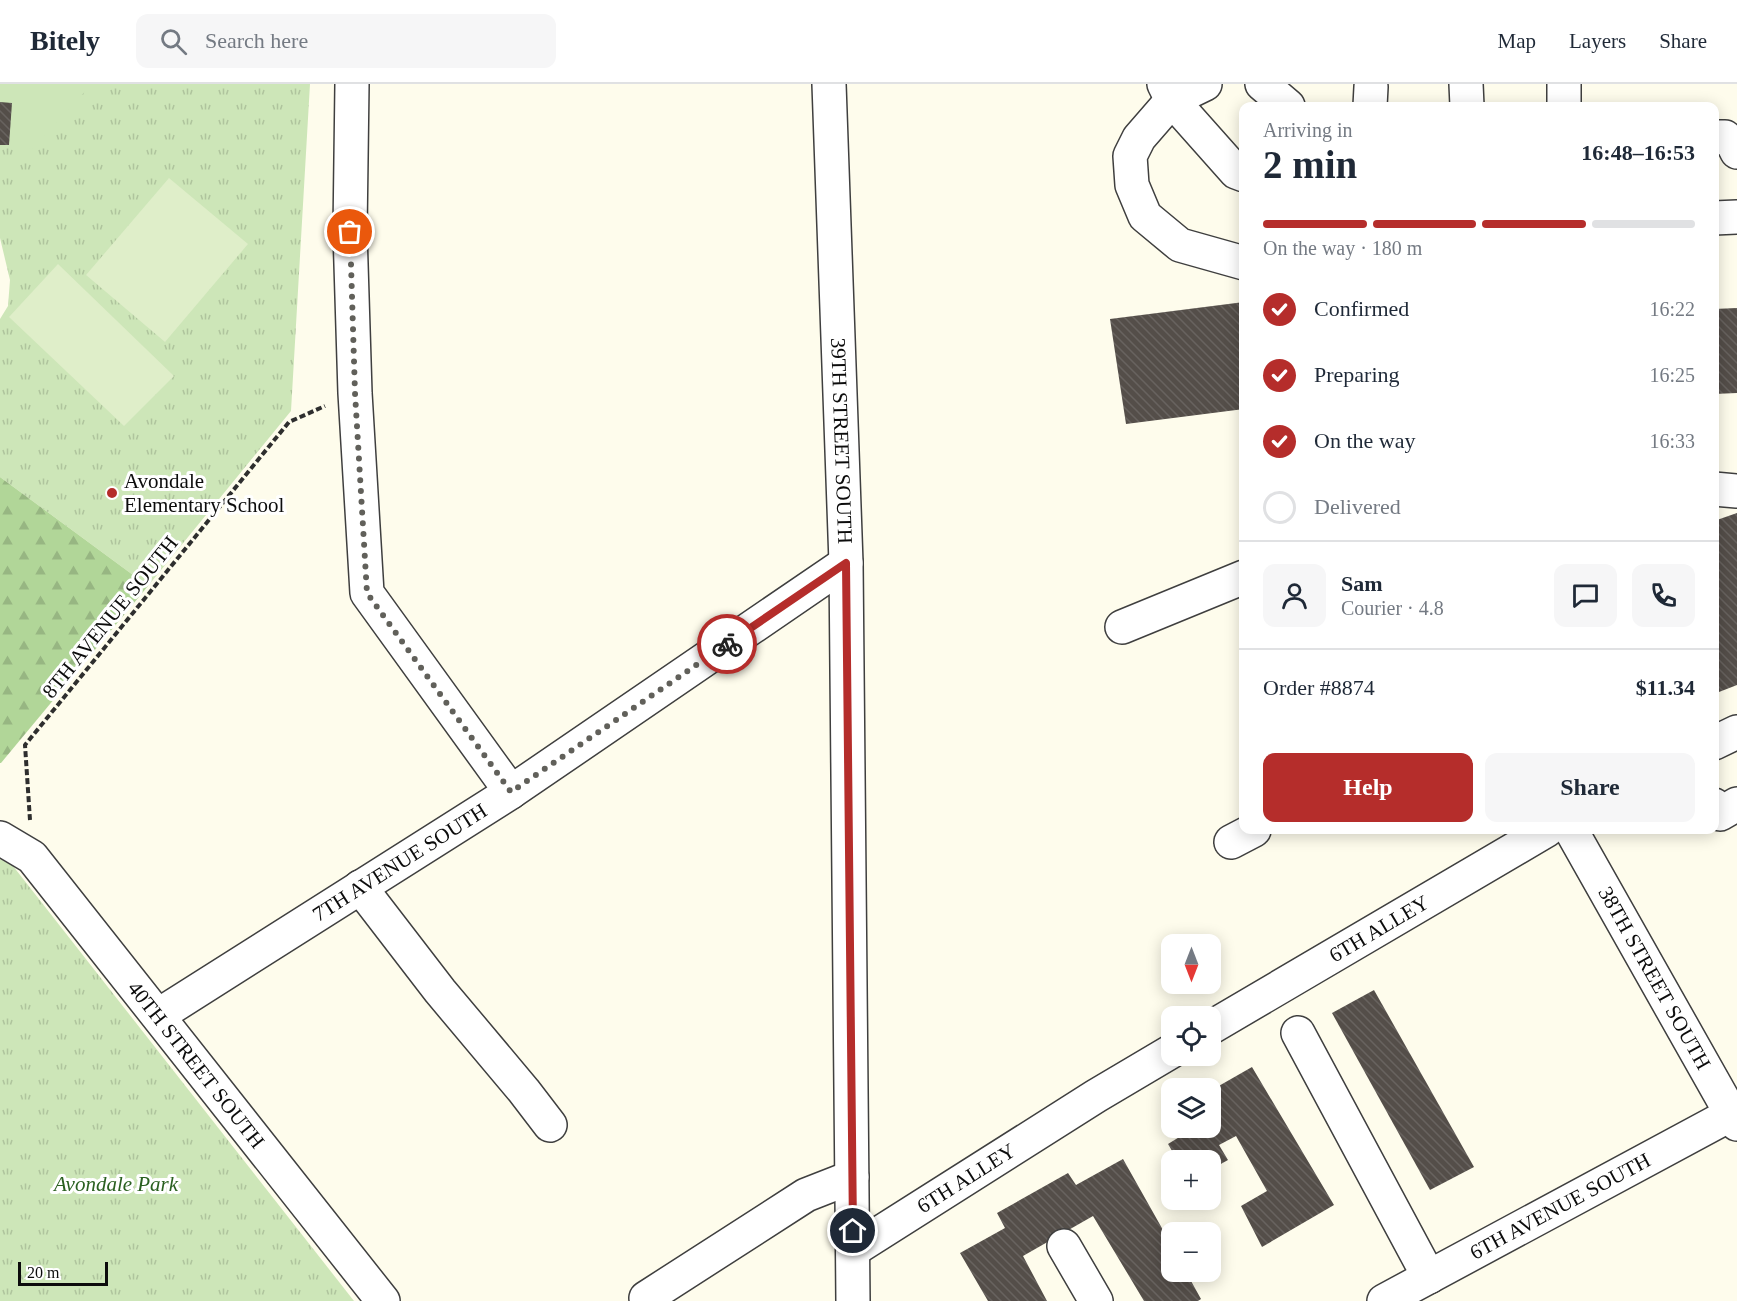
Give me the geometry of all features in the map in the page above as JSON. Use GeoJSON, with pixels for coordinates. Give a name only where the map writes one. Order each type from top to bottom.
{"type":"FeatureCollection","features":[{"type":"Feature","properties":{"kind":"street"},"geometry":{"type":"LineString","coordinates":[[352,84],[350,232],[355,393],[367,593],[511,792]]}},
{"type":"Feature","properties":{"kind":"street","name":"39TH STREET SOUTH"},"geometry":{"type":"LineString","coordinates":[[829,84],[846,563],[853,1301]]}},
{"type":"Feature","properties":{"kind":"street"},"geometry":{"type":"LineString","coordinates":[[1205,84],[1168,92],[1130,156],[1132,185],[1145,216],[1180,245],[1239,262]]}},
{"type":"Feature","properties":{"kind":"street"},"geometry":{"type":"LineString","coordinates":[[1262,84],[1283,102]]}},
{"type":"Feature","properties":{"kind":"street"},"geometry":{"type":"LineString","coordinates":[[1467,84],[1467,102]]}},
{"type":"Feature","properties":{"kind":"street"},"geometry":{"type":"LineString","coordinates":[[1564,84],[1564,102]]}},
{"type":"Feature","properties":{"kind":"street"},"geometry":{"type":"LineString","coordinates":[[1168,92],[1239,173]]}},
{"type":"Feature","properties":{"kind":"street"},"geometry":{"type":"LineString","coordinates":[[1719,137],[1725,137],[1733,144],[1737,152]]}},
{"type":"Feature","properties":{"kind":"street"},"geometry":{"type":"LineString","coordinates":[[1719,218],[1737,217]]}},
{"type":"Feature","properties":{"kind":"street"},"geometry":{"type":"LineString","coordinates":[[1719,489],[1737,490]]}},
{"type":"Feature","properties":{"kind":"street","name":"7TH AVENUE SOUTH"},"geometry":{"type":"LineString","coordinates":[[159,1015],[511,792],[846,563]]}},
{"type":"Feature","properties":{"kind":"street"},"geometry":{"type":"LineString","coordinates":[[1122,627],[1239,579]]}},
{"type":"Feature","properties":{"kind":"street"},"geometry":{"type":"LineString","coordinates":[[1719,741],[1737,732]]}},
{"type":"Feature","properties":{"kind":"street"},"geometry":{"type":"LineString","coordinates":[[1719,812],[1737,804]]}},
{"type":"Feature","properties":{"kind":"street","name":"6TH ALLEY"},"geometry":{"type":"LineString","coordinates":[[1221,1022],[1540,834]]}},
{"type":"Feature","properties":{"kind":"street","name":"38TH STREET SOUTH"},"geometry":{"type":"LineString","coordinates":[[1573,834],[1735,1117]]}},
{"type":"Feature","properties":{"kind":"street","name":"40TH STREET SOUTH"},"geometry":{"type":"LineString","coordinates":[[0,838],[32,857],[383,1301]]}},
{"type":"Feature","properties":{"kind":"street"},"geometry":{"type":"LineString","coordinates":[[360,887],[440,991],[550,1125]]}},
{"type":"Feature","properties":{"kind":"street"},"geometry":{"type":"LineString","coordinates":[[1298,1033],[1429,1276]]}},
{"type":"Feature","properties":{"kind":"street","name":"6TH ALLEY"},"geometry":{"type":"LineString","coordinates":[[853,1250],[1095,1096],[1161,1057]]}},
{"type":"Feature","properties":{"kind":"street","name":"6TH AVENUE SOUTH"},"geometry":{"type":"LineString","coordinates":[[1384,1301],[1735,1117]]}},
{"type":"Feature","properties":{"kind":"street"},"geometry":{"type":"LineString","coordinates":[[646,1298],[806,1195],[852,1177]]}},
{"type":"Feature","properties":{"kind":"street"},"geometry":{"type":"LineString","coordinates":[[1065,1245],[1096,1301]]}},
{"type":"Feature","properties":{"kind":"path","name":"8TH AVENUE SOUTH"},"geometry":{"type":"LineString","coordinates":[[32,857],[25,745],[289,422],[355,393]]}},
{"type":"Feature","properties":{"kind":"green space","name":"Avondale Elementary School"},"geometry":{"type":"Polygon","coordinates":[[[0,84],[310,84],[291,411],[148,586],[0,477],[0,319],[8,306],[10,280],[0,238],[0,84]]]}},
{"type":"Feature","properties":{"kind":"green space"},"geometry":{"type":"Polygon","coordinates":[[[0,84],[92,84],[32,149],[0,145],[0,84]]]}},
{"type":"Feature","properties":{"kind":"green space"},"geometry":{"type":"Polygon","coordinates":[[[169,178],[248,244],[165,342],[86,275],[169,178]]]}},
{"type":"Feature","properties":{"kind":"green space"},"geometry":{"type":"Polygon","coordinates":[[[58,264],[174,376],[124,426],[9,317],[58,264]]]}},
{"type":"Feature","properties":{"kind":"green space"},"geometry":{"type":"Polygon","coordinates":[[[0,477],[148,586],[1,763],[0,763],[0,477]]]}},
{"type":"Feature","properties":{"kind":"green space","name":"Avondale Park"},"geometry":{"type":"Polygon","coordinates":[[[0,859],[13,866],[354,1301],[0,1301],[0,859]]]}},
{"type":"Feature","properties":{"kind":"building"},"geometry":{"type":"Polygon","coordinates":[[[0,102],[12,103],[9,145],[0,145],[0,102]]]}},
{"type":"Feature","properties":{"kind":"building"},"geometry":{"type":"Polygon","coordinates":[[[1239,303],[1239,410],[1126,424],[1110,319],[1239,303]]]}},
{"type":"Feature","properties":{"kind":"building"},"geometry":{"type":"Polygon","coordinates":[[[1737,308],[1737,393],[1719,394],[1719,309],[1737,308]]]}},
{"type":"Feature","properties":{"kind":"building"},"geometry":{"type":"Polygon","coordinates":[[[1737,513],[1737,685],[1719,692],[1719,519],[1737,513]]]}},
{"type":"Feature","properties":{"kind":"building"},"geometry":{"type":"Polygon","coordinates":[[[1374,990],[1474,1167],[1430,1190],[1332,1013],[1374,990]]]}},
{"type":"Feature","properties":{"kind":"building"},"geometry":{"type":"Polygon","coordinates":[[[1252,1067],[1334,1205],[1262,1247],[1241,1206],[1267,1191],[1236,1136],[1219,1145],[1228,1160],[1221,1164],[1221,1150],[1172,1150],[1168,1144],[1178,1138],[1221,1138],[1221,1085],[1252,1067]]]}},
{"type":"Feature","properties":{"kind":"building"},"geometry":{"type":"Polygon","coordinates":[[[1123,1159],[1161,1226],[1161,1282],[1192,1282],[1201,1299],[1198,1301],[1144,1301],[1093,1216],[1023,1256],[1047,1301],[988,1301],[960,1253],[1005,1228],[997,1213],[1068,1173],[1076,1185],[1123,1159]]]}},
{"type":"Feature","properties":{"kind":"way so far"},"geometry":{"type":"LineString","coordinates":[[350,232],[355,393],[367,593],[511,792],[727,644]]}},
{"type":"Feature","properties":{"kind":"place","name":"Avondale Elementary School"},"geometry":{"type":"Point","coordinates":[112,493]}},
{"type":"Feature","properties":{"kind":"route"},"geometry":{"type":"LineString","coordinates":[[727,644],[846,563],[853,1231]]}}]}
